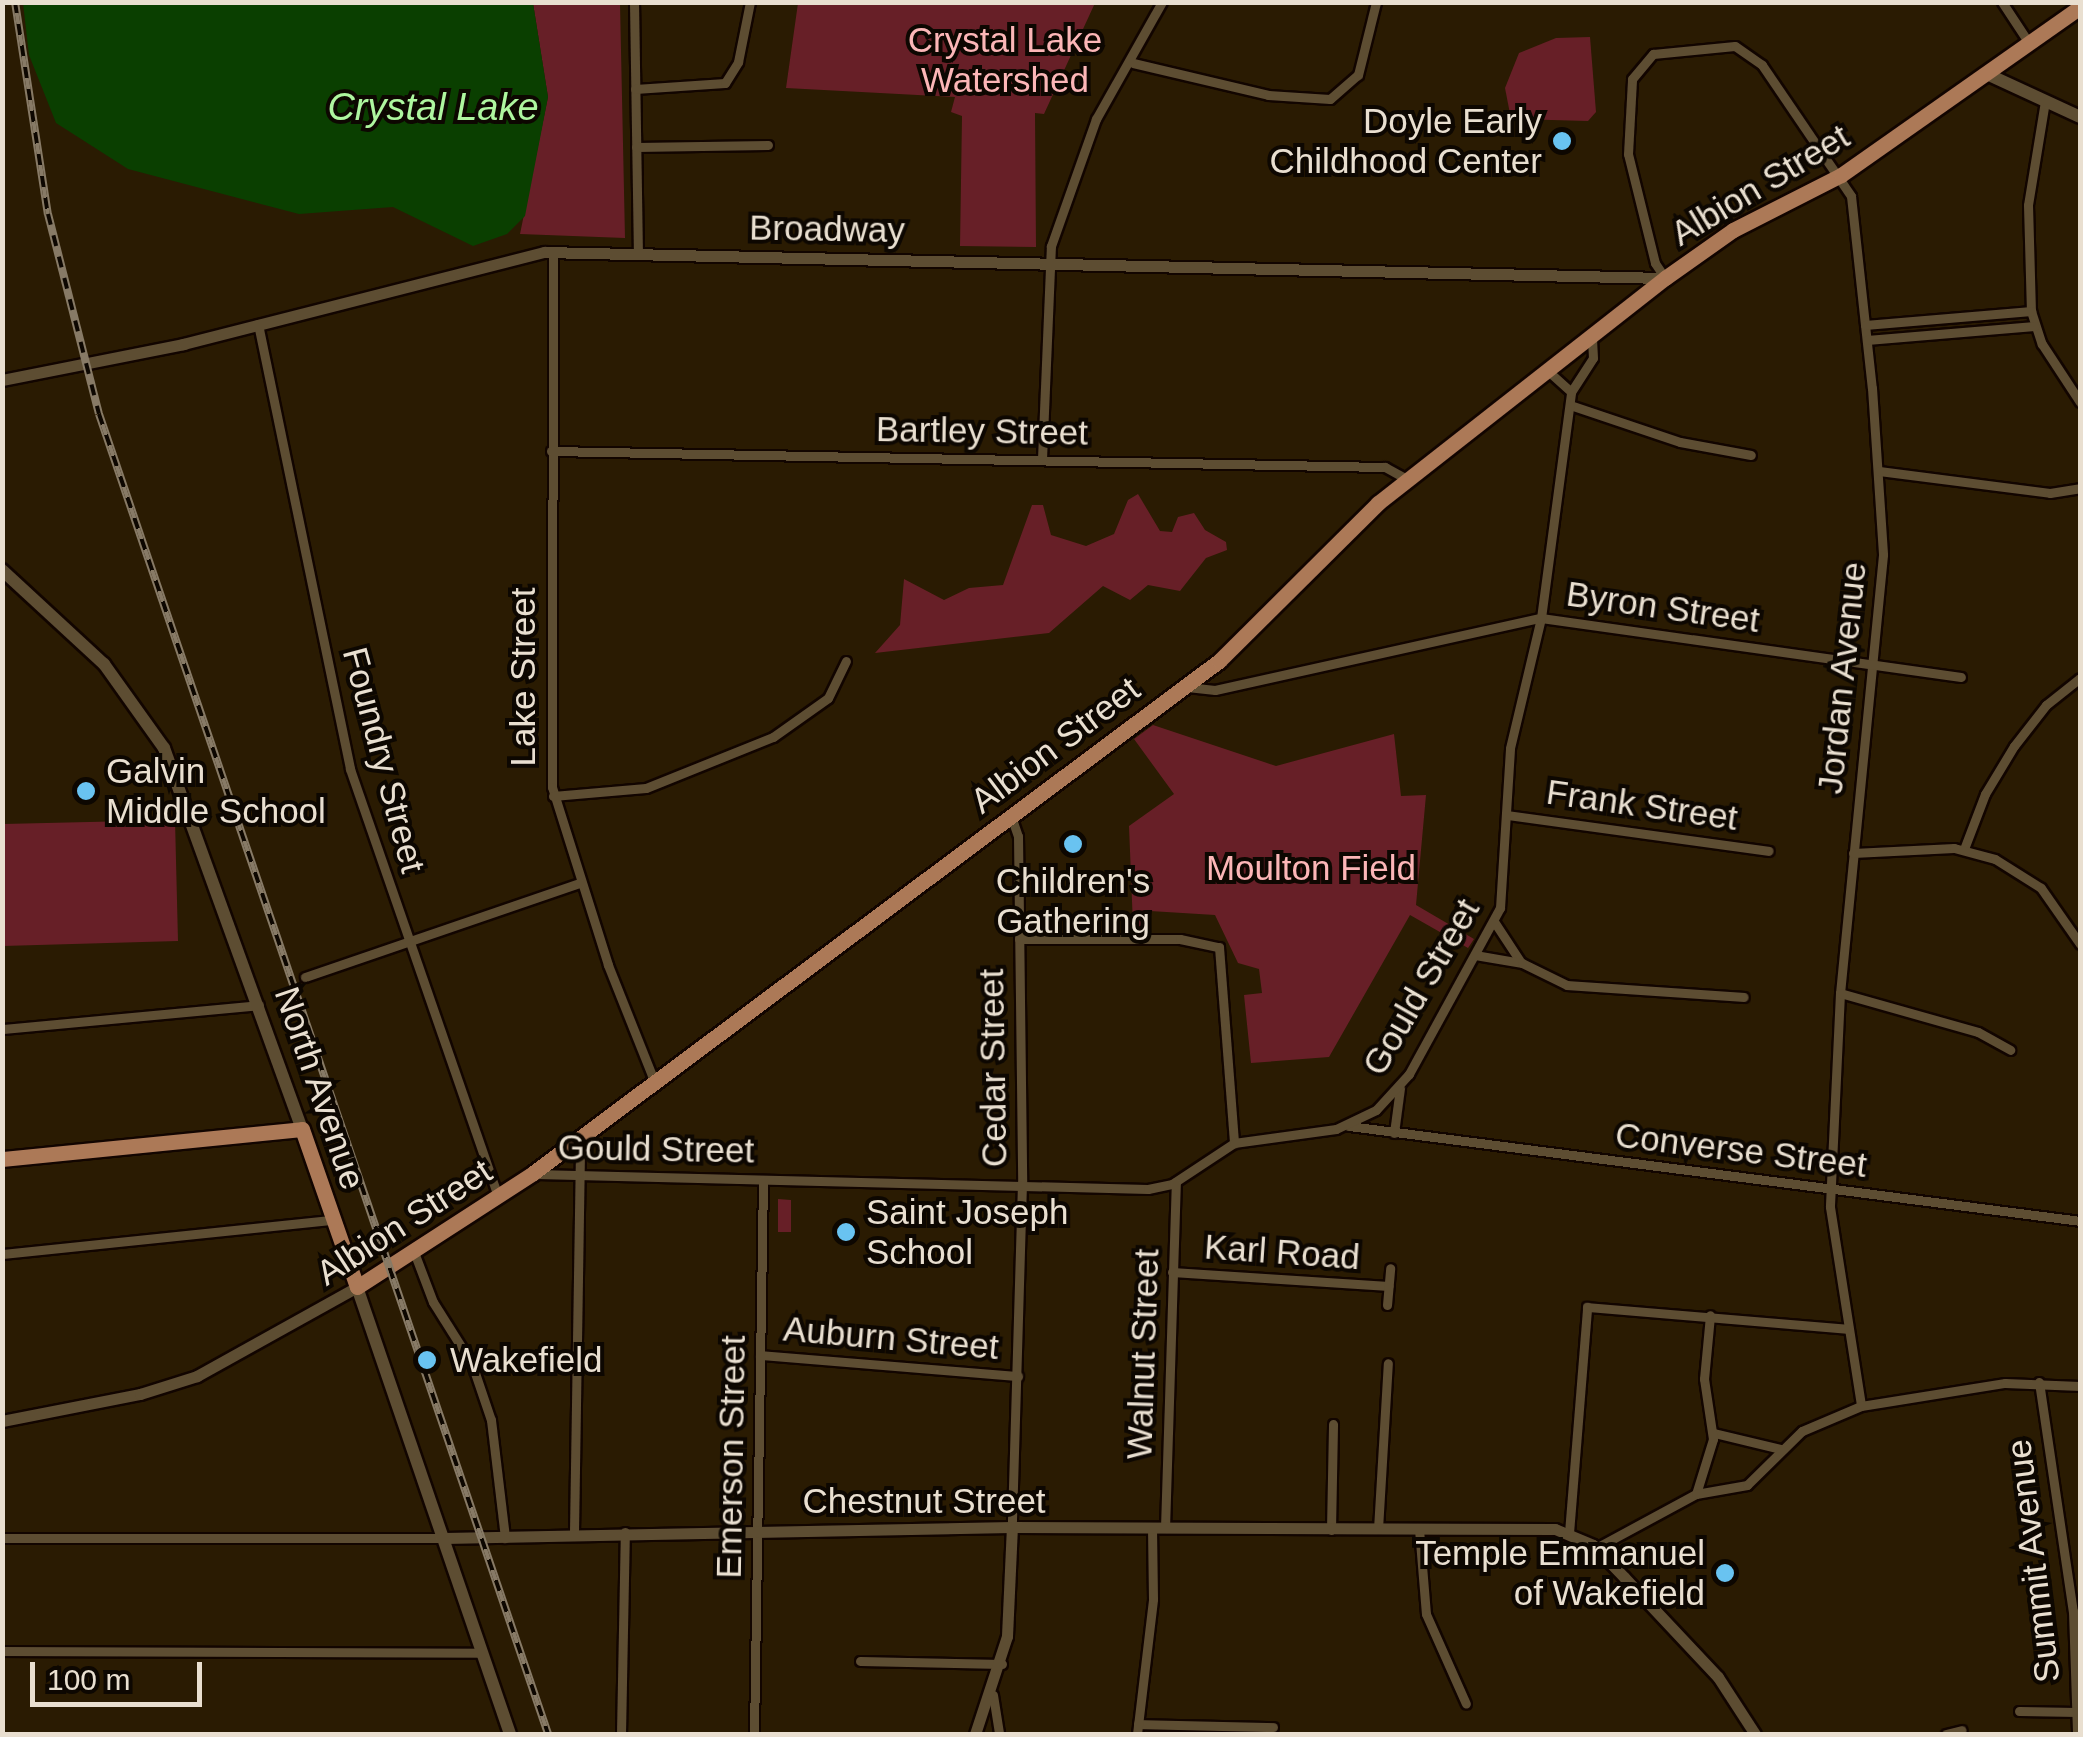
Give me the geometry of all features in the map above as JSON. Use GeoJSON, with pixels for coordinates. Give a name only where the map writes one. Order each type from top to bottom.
{"type":"FeatureCollection","features":[{"type":"Feature","properties":{"kind":"main road","name":"Albion Street"},"geometry":{"type":"LineString","coordinates":[[357,1288],[534,1174],[1184,686],[1250,635],[1354,525],[1666,278],[1734,230],[1841,175],[2080,7]]}},
{"type":"Feature","properties":{"kind":"main road"},"geometry":{"type":"LineString","coordinates":[[1987,74],[2080,117]]}},
{"type":"Feature","properties":{"kind":"main road","name":"North Avenue"},"geometry":{"type":"LineString","coordinates":[[2,570],[104,664],[151,724],[183,788],[510,1734]]}},
{"type":"Feature","properties":{"kind":"main road"},"geometry":{"type":"LineString","coordinates":[[2,1159],[302,1129]]}},
{"type":"Feature","properties":{"kind":"street"},"geometry":{"type":"LineString","coordinates":[[634,2],[638,253]]}},
{"type":"Feature","properties":{"kind":"street"},"geometry":{"type":"LineString","coordinates":[[636,89],[725,83],[738,62],[750,2]]}},
{"type":"Feature","properties":{"kind":"street"},"geometry":{"type":"LineString","coordinates":[[1042,459],[1047,262],[1096,120],[1133,63],[1162,2]]}},
{"type":"Feature","properties":{"kind":"street"},"geometry":{"type":"LineString","coordinates":[[1133,63],[1268,95],[1330,99],[1358,75],[1376,2]]}},
{"type":"Feature","properties":{"kind":"street"},"geometry":{"type":"LineString","coordinates":[[2002,2],[2029,43]]}},
{"type":"Feature","properties":{"kind":"street"},"geometry":{"type":"LineString","coordinates":[[1666,278],[1655,262],[1631,166],[1626,108],[1640,63],[1661,52],[1735,46],[1758,59],[1824,162],[1841,175]]}},
{"type":"Feature","properties":{"kind":"street"},"geometry":{"type":"LineString","coordinates":[[2045,101],[2027,218],[2031,311],[2034,326],[2080,402]]}},
{"type":"Feature","properties":{"kind":"street"},"geometry":{"type":"LineString","coordinates":[[636,147],[768,145]]}},
{"type":"Feature","properties":{"kind":"street","name":"Jordan Avenue"},"geometry":{"type":"LineString","coordinates":[[1841,175],[1852,200],[1879,472],[1883,555],[1840,994],[1831,1190],[1848,1330],[1862,1406]]}},
{"type":"Feature","properties":{"kind":"street","name":"Broadway"},"geometry":{"type":"LineString","coordinates":[[2,380],[258,324],[492,260],[553,252],[1666,278]]}},
{"type":"Feature","properties":{"kind":"street","name":"Lake Street"},"geometry":{"type":"LineString","coordinates":[[553,252],[553,796],[580,883],[654,1083]]}},
{"type":"Feature","properties":{"kind":"street"},"geometry":{"type":"LineString","coordinates":[[1865,326],[2031,311]]}},
{"type":"Feature","properties":{"kind":"street","name":"Foundry Street"},"geometry":{"type":"LineString","coordinates":[[258,324],[350,769],[499,1198]]}},
{"type":"Feature","properties":{"kind":"street"},"geometry":{"type":"LineString","coordinates":[[1866,340],[2034,326]]}},
{"type":"Feature","properties":{"kind":"street","name":"Gould Street"},"geometry":{"type":"LineString","coordinates":[[534,1174],[1132,1189],[1176,1182],[1234,1142],[1348,1125],[1401,1086],[1495,922],[1506,879],[1510,748],[1541,618],[1571,392],[1593,358],[1592,338]]}},
{"type":"Feature","properties":{"kind":"street"},"geometry":{"type":"LineString","coordinates":[[1548,372],[1571,392]]}},
{"type":"Feature","properties":{"kind":"street"},"geometry":{"type":"LineString","coordinates":[[1570,405],[1680,442],[1751,455]]}},
{"type":"Feature","properties":{"kind":"street","name":"Bartley Street"},"geometry":{"type":"LineString","coordinates":[[551,450],[1385,467],[1408,480]]}},
{"type":"Feature","properties":{"kind":"street"},"geometry":{"type":"LineString","coordinates":[[1879,472],[2050,493],[2080,488]]}},
{"type":"Feature","properties":{"kind":"street","name":"Byron Street"},"geometry":{"type":"LineString","coordinates":[[1184,686],[1217,690],[1541,618],[1961,678]]}},
{"type":"Feature","properties":{"kind":"street"},"geometry":{"type":"LineString","coordinates":[[553,796],[646,788],[772,737],[828,698],[846,661]]}},
{"type":"Feature","properties":{"kind":"street"},"geometry":{"type":"LineString","coordinates":[[1964,849],[1984,794],[2014,746],[2046,705],[2080,678]]}},
{"type":"Feature","properties":{"kind":"street","name":"Frank Street"},"geometry":{"type":"LineString","coordinates":[[1507,815],[1769,851]]}},
{"type":"Feature","properties":{"kind":"street","name":"Cedar Street"},"geometry":{"type":"LineString","coordinates":[[975,1734],[993,1696],[1002,1664],[1018,1376],[1022,1184],[1018,836],[1011,816]]}},
{"type":"Feature","properties":{"kind":"street"},"geometry":{"type":"LineString","coordinates":[[1852,853],[1964,849],[2010,866],[2041,888],[2080,944]]}},
{"type":"Feature","properties":{"kind":"street"},"geometry":{"type":"LineString","coordinates":[[305,977],[580,883]]}},
{"type":"Feature","properties":{"kind":"street"},"geometry":{"type":"LineString","coordinates":[[1495,922],[1522,963]]}},
{"type":"Feature","properties":{"kind":"street"},"geometry":{"type":"LineString","coordinates":[[1019,939],[1180,938],[1219,948],[1234,1142]]}},
{"type":"Feature","properties":{"kind":"street"},"geometry":{"type":"LineString","coordinates":[[1476,956],[1522,963],[1567,984],[1744,997]]}},
{"type":"Feature","properties":{"kind":"street"},"geometry":{"type":"LineString","coordinates":[[1840,994],[1982,1034],[2010,1050]]}},
{"type":"Feature","properties":{"kind":"street"},"geometry":{"type":"LineString","coordinates":[[2,1029],[261,1005]]}},
{"type":"Feature","properties":{"kind":"street"},"geometry":{"type":"LineString","coordinates":[[1394,1133],[1401,1086]]}},
{"type":"Feature","properties":{"kind":"street","name":"Converse Street"},"geometry":{"type":"LineString","coordinates":[[1348,1125],[2080,1221]]}},
{"type":"Feature","properties":{"kind":"street"},"geometry":{"type":"LineString","coordinates":[[574,1532],[583,1178],[580,1139]]}},
{"type":"Feature","properties":{"kind":"street","name":"Emerson Street"},"geometry":{"type":"LineString","coordinates":[[754,1734],[763,1180]]}},
{"type":"Feature","properties":{"kind":"street","name":"Walnut Street"},"geometry":{"type":"LineString","coordinates":[[1137,1729],[1159,1528],[1176,1182]]}},
{"type":"Feature","properties":{"kind":"street"},"geometry":{"type":"LineString","coordinates":[[2,1254],[333,1220]]}},
{"type":"Feature","properties":{"kind":"street"},"geometry":{"type":"LineString","coordinates":[[414,1252],[492,1420],[505,1538]]}},
{"type":"Feature","properties":{"kind":"street","name":"Karl Road"},"geometry":{"type":"LineString","coordinates":[[1388,1305],[1390,1268]]}},
{"type":"Feature","properties":{"kind":"street","name":"Karl Road"},"geometry":{"type":"LineString","coordinates":[[1172,1272],[1389,1286]]}},
{"type":"Feature","properties":{"kind":"street","name":"Albion Street"},"geometry":{"type":"LineString","coordinates":[[2,1421],[108,1402],[198,1376],[357,1288]]}},
{"type":"Feature","properties":{"kind":"street"},"geometry":{"type":"LineString","coordinates":[[1569,1533],[1586,1310],[1598,1304],[1848,1330]]}},
{"type":"Feature","properties":{"kind":"street"},"geometry":{"type":"LineString","coordinates":[[1696,1494],[1714,1433],[1704,1378],[1710,1316]]}},
{"type":"Feature","properties":{"kind":"street","name":"Auburn Street"},"geometry":{"type":"LineString","coordinates":[[760,1355],[1018,1376]]}},
{"type":"Feature","properties":{"kind":"street"},"geometry":{"type":"LineString","coordinates":[[1378,1529],[1388,1364]]}},
{"type":"Feature","properties":{"kind":"street"},"geometry":{"type":"LineString","coordinates":[[1596,1548],[1696,1494],[1747,1485],[1780,1449],[1810,1426],[1862,1406],[2039,1382],[2080,1386]]}},
{"type":"Feature","properties":{"kind":"street","name":"Summit Avenue"},"geometry":{"type":"LineString","coordinates":[[2039,1382],[2066,1556],[2076,1734]]}},
{"type":"Feature","properties":{"kind":"street"},"geometry":{"type":"LineString","coordinates":[[1331,1530],[1333,1424]]}},
{"type":"Feature","properties":{"kind":"street"},"geometry":{"type":"LineString","coordinates":[[1714,1433],[1780,1449]]}},
{"type":"Feature","properties":{"kind":"street","name":"Chestnut Street"},"geometry":{"type":"LineString","coordinates":[[2,1538],[505,1538],[574,1532],[1012,1527],[1569,1533],[1596,1548],[1718,1677],[1755,1734]]}},
{"type":"Feature","properties":{"kind":"street"},"geometry":{"type":"LineString","coordinates":[[1419,1529],[1426,1614],[1466,1704]]}},
{"type":"Feature","properties":{"kind":"street"},"geometry":{"type":"LineString","coordinates":[[621,1734],[625,1532]]}},
{"type":"Feature","properties":{"kind":"street"},"geometry":{"type":"LineString","coordinates":[[2066,1556],[2080,1557]]}},
{"type":"Feature","properties":{"kind":"street"},"geometry":{"type":"LineString","coordinates":[[2,1650],[482,1653]]}},
{"type":"Feature","properties":{"kind":"street"},"geometry":{"type":"LineString","coordinates":[[860,1661],[1002,1664]]}},
{"type":"Feature","properties":{"kind":"street"},"geometry":{"type":"LineString","coordinates":[[993,1696],[999,1734]]}},
{"type":"Feature","properties":{"kind":"street"},"geometry":{"type":"LineString","coordinates":[[2019,1711],[2077,1712]]}},
{"type":"Feature","properties":{"kind":"street"},"geometry":{"type":"LineString","coordinates":[[1137,1729],[1273,1727]]}},
{"type":"Feature","properties":{"kind":"street"},"geometry":{"type":"LineString","coordinates":[[1946,1734],[1962,1730]]}},
{"type":"Feature","properties":{"kind":"green space"},"geometry":{"type":"Polygon","coordinates":[[[533,3],[620,3],[625,238],[520,234],[548,97],[533,3]]]}},
{"type":"Feature","properties":{"kind":"green space","name":"Crystal Lake Watershed"},"geometry":{"type":"Polygon","coordinates":[[[798,3],[1095,3],[1044,114],[1035,113],[1036,247],[960,246],[962,116],[951,112],[955,97],[786,88],[798,3]]]}},
{"type":"Feature","properties":{"kind":"green space"},"geometry":{"type":"Polygon","coordinates":[[[1590,37],[1596,112],[1588,121],[1511,119],[1505,88],[1519,53],[1556,38],[1590,37]]]}},
{"type":"Feature","properties":{"kind":"green space"},"geometry":{"type":"Polygon","coordinates":[[[1138,494],[1160,531],[1172,532],[1178,517],[1194,513],[1205,530],[1226,542],[1227,550],[1206,558],[1180,591],[1148,585],[1130,600],[1103,586],[1049,633],[875,653],[900,625],[904,579],[944,600],[969,588],[1003,585],[1032,505],[1043,505],[1051,535],[1086,546],[1114,534],[1128,500],[1138,494]]]}},
{"type":"Feature","properties":{"kind":"green space","name":"Moulton Field"},"geometry":{"type":"Polygon","coordinates":[[[1153,725],[1276,766],[1394,734],[1401,796],[1426,795],[1416,905],[1474,939],[1468,948],[1410,915],[1329,1057],[1251,1063],[1244,995],[1262,993],[1259,969],[1238,963],[1215,915],[1150,911],[1150,926],[1133,926],[1129,826],[1174,794],[1134,739],[1153,725]]]}},
{"type":"Feature","properties":{"kind":"green space"},"geometry":{"type":"Polygon","coordinates":[[[175,820],[178,941],[3,946],[3,824],[175,820]]]}},
{"type":"Feature","properties":{"kind":"green space"},"geometry":{"type":"Polygon","coordinates":[[[778,1199],[791,1200],[791,1232],[778,1232],[778,1199]]]}},
{"type":"Feature","properties":{"kind":"water","name":"Crystal Lake"},"geometry":{"type":"Polygon","coordinates":[[[23,3],[533,3],[548,97],[525,216],[507,234],[473,246],[393,207],[299,214],[128,169],[56,123],[29,55],[23,3]]]}},
{"type":"Feature","properties":{"kind":"railway"},"geometry":{"type":"LineString","coordinates":[[15,2],[48,214],[99,414],[548,1734]]}},
{"type":"Feature","properties":{"kind":"place","name":"Doyle Early Childhood Center"},"geometry":{"type":"Point","coordinates":[1562,141]}},
{"type":"Feature","properties":{"kind":"place","name":"Galvin Middle School"},"geometry":{"type":"Point","coordinates":[86,791]}},
{"type":"Feature","properties":{"kind":"place","name":"Children's Gathering"},"geometry":{"type":"Point","coordinates":[1073,844]}},
{"type":"Feature","properties":{"kind":"place","name":"Saint Joseph School"},"geometry":{"type":"Point","coordinates":[846,1232]}},
{"type":"Feature","properties":{"kind":"place","name":"Wakefield"},"geometry":{"type":"Point","coordinates":[427,1360]}},
{"type":"Feature","properties":{"kind":"place","name":"Temple Emmanuel of Wakefield"},"geometry":{"type":"Point","coordinates":[1725,1573]}}]}
